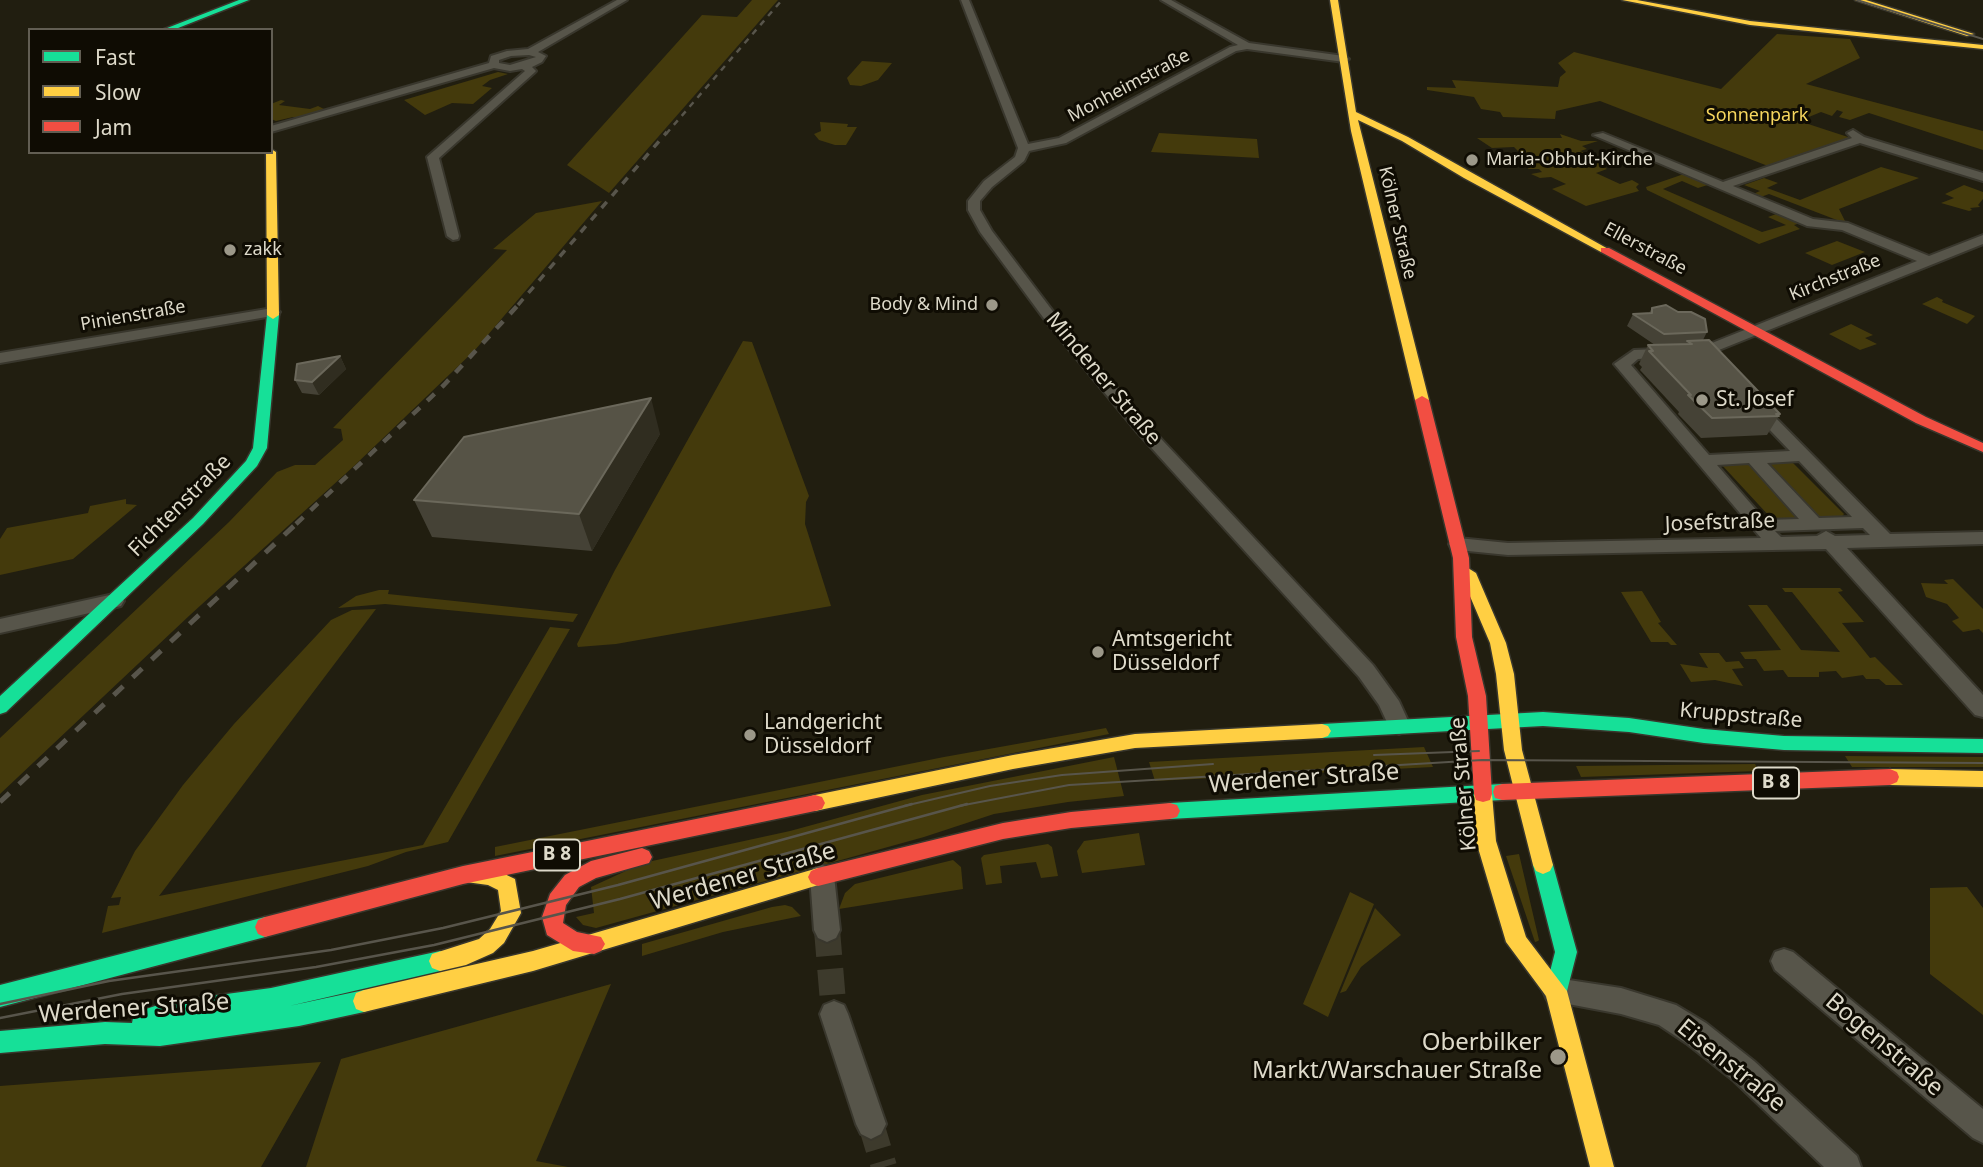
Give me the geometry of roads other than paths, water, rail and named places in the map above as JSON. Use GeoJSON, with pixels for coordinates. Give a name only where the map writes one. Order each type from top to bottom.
{"type":"FeatureCollection","features":[{"type":"Feature","properties":{"kind":"main road"},"geometry":{"type":"LineString","coordinates":[[171,28],[245,0]]}},
{"type":"Feature","properties":{"kind":"main road","name":"Kölner Straße"},"geometry":{"type":"LineString","coordinates":[[1334,0],[1351,113],[1393,291],[1459,551],[1498,643],[1505,674],[1504,720],[1566,952],[1556,991]]}},
{"type":"Feature","properties":{"kind":"main road"},"geometry":{"type":"LineString","coordinates":[[1626,0],[1750,23],[1925,41],[1982,41]]}},
{"type":"Feature","properties":{"kind":"main road"},"geometry":{"type":"LineString","coordinates":[[1859,0],[1982,41]]}},
{"type":"Feature","properties":{"kind":"main road","name":"Ellerstraße"},"geometry":{"type":"LineString","coordinates":[[1351,113],[1405,139],[1467,176],[1921,420],[1983,458]]}},
{"type":"Feature","properties":{"kind":"main road","name":"Kölner Straße"},"geometry":{"type":"LineString","coordinates":[[1358,140],[1367,134],[1377,133],[1405,139]]}},
{"type":"Feature","properties":{"kind":"main road","name":"Fichtenstraße"},"geometry":{"type":"LineString","coordinates":[[0,707],[198,521],[252,463],[263,433],[273,312],[271,154]]}},
{"type":"Feature","properties":{"kind":"main road","name":"Ellerstraße"},"geometry":{"type":"LineString","coordinates":[[1921,420],[1983,448]]}},
{"type":"Feature","properties":{"kind":"main road","name":"Kölner Straße"},"geometry":{"type":"LineString","coordinates":[[1459,551],[1464,637],[1472,669],[1479,721],[1486,841],[1517,942],[1556,991],[1602,1167]]}},
{"type":"Feature","properties":{"kind":"main road","name":"Kruppstraße"},"geometry":{"type":"LineString","coordinates":[[1504,720],[1543,719],[1607,723],[1704,737],[1784,743],[1983,746]]}},
{"type":"Feature","properties":{"kind":"main road","name":"Werdener Straße"},"geometry":{"type":"LineString","coordinates":[[0,996],[463,875],[1013,762],[1128,742],[1504,720]]}},
{"type":"Feature","properties":{"kind":"main road","name":"B 8"},"geometry":{"type":"LineString","coordinates":[[1525,791],[1775,783],[1871,777],[1983,779]]}},
{"type":"Feature","properties":{"kind":"main road","name":"Werdener Straße"},"geometry":{"type":"LineString","coordinates":[[0,1042],[105,1032],[160,1035],[299,1015],[426,988],[594,944],[822,876],[1003,831],[1071,820],[1166,811],[1525,791]]}},
{"type":"Feature","properties":{"kind":"main road"},"geometry":{"type":"LineString","coordinates":[[790,825],[827,800]]}},
{"type":"Feature","properties":{"kind":"main road"},"geometry":{"type":"LineString","coordinates":[[594,944],[573,941],[554,928],[552,917],[561,892],[572,881],[591,870],[661,853]]}},
{"type":"Feature","properties":{"kind":"main road"},"geometry":{"type":"LineString","coordinates":[[105,1032],[167,1013],[271,999],[467,956],[486,946],[507,923],[511,913],[511,894],[508,885],[499,879],[463,875]]}},
{"type":"Feature","properties":{"kind":"street"},"geometry":{"type":"LineString","coordinates":[[530,52],[623,0]]}},
{"type":"Feature","properties":{"kind":"street"},"geometry":{"type":"LineString","coordinates":[[965,0],[1024,148]]}},
{"type":"Feature","properties":{"kind":"street"},"geometry":{"type":"LineString","coordinates":[[1165,0],[1247,46],[1344,59]]}},
{"type":"Feature","properties":{"kind":"street","name":"Monheimstraße"},"geometry":{"type":"LineString","coordinates":[[1024,148],[1052,144],[1076,134],[1233,49],[1247,46]]}},
{"type":"Feature","properties":{"kind":"street"},"geometry":{"type":"LineString","coordinates":[[273,128],[494,65],[504,68],[525,66],[541,58],[539,54],[530,52],[498,56],[492,61],[494,65]]}},
{"type":"Feature","properties":{"kind":"street"},"geometry":{"type":"LineString","coordinates":[[453,236],[433,157],[531,71],[525,66]]}},
{"type":"Feature","properties":{"kind":"street"},"geometry":{"type":"LineString","coordinates":[[1726,185],[1860,139],[1853,133],[1870,131],[1963,166],[1983,177]]}},
{"type":"Feature","properties":{"kind":"street","name":"Kirchstraße"},"geometry":{"type":"LineString","coordinates":[[1599,135],[1726,185],[1737,193],[1811,223],[1844,226],[1930,261]]}},
{"type":"Feature","properties":{"kind":"street","name":"Mindener Straße"},"geometry":{"type":"LineString","coordinates":[[1024,148],[1020,159],[988,184],[974,201],[974,210],[986,232],[1049,315],[1139,425],[1366,671],[1388,701],[1399,725]]}},
{"type":"Feature","properties":{"kind":"street"},"geometry":{"type":"LineString","coordinates":[[1963,166],[1983,169]]}},
{"type":"Feature","properties":{"kind":"street","name":"Kirchstraße"},"geometry":{"type":"LineString","coordinates":[[1703,460],[1622,364],[1634,355],[1708,356],[1756,331],[1983,239]]}},
{"type":"Feature","properties":{"kind":"street","name":"Pinienstraße"},"geometry":{"type":"LineString","coordinates":[[0,358],[273,312]]}},
{"type":"Feature","properties":{"kind":"street"},"geometry":{"type":"LineString","coordinates":[[1740,390],[1886,541]]}},
{"type":"Feature","properties":{"kind":"street"},"geometry":{"type":"LineString","coordinates":[[1703,460],[1804,456]]}},
{"type":"Feature","properties":{"kind":"street"},"geometry":{"type":"LineString","coordinates":[[1753,458],[1983,709]]}},
{"type":"Feature","properties":{"kind":"street"},"geometry":{"type":"LineString","coordinates":[[1703,460],[1776,544]]}},
{"type":"Feature","properties":{"kind":"street"},"geometry":{"type":"LineString","coordinates":[[1760,526],[1818,529],[1867,522]]}},
{"type":"Feature","properties":{"kind":"street","name":"Josefstraße"},"geometry":{"type":"LineString","coordinates":[[1459,551],[1776,544],[1818,529],[1886,541],[1983,538]]}},
{"type":"Feature","properties":{"kind":"street"},"geometry":{"type":"LineString","coordinates":[[0,626],[114,601]]}},
{"type":"Feature","properties":{"kind":"street"},"geometry":{"type":"LineString","coordinates":[[822,876],[827,930]]}},
{"type":"Feature","properties":{"kind":"street","name":"Bogenstraße"},"geometry":{"type":"LineString","coordinates":[[1784,961],[1983,1128]]}},
{"type":"Feature","properties":{"kind":"street","name":"Eisenstraße"},"geometry":{"type":"LineString","coordinates":[[1556,991],[1621,1001],[1666,1014],[1696,1033],[1744,1071],[1846,1167]]}},
{"type":"Feature","properties":{"kind":"street"},"geometry":{"type":"LineString","coordinates":[[834,1014],[871,1124]]}},
{"type":"Feature","properties":{"kind":"tunnel"},"geometry":{"type":"LineString","coordinates":[[827,930],[834,1014]]}},
{"type":"Feature","properties":{"kind":"tunnel"},"geometry":{"type":"LineString","coordinates":[[871,1124],[884,1167]]}},
{"type":"Feature","properties":{"kind":"tram line"},"geometry":{"type":"LineString","coordinates":[[1857,0],[1983,39]]}},
{"type":"Feature","properties":{"kind":"tram line"},"geometry":{"type":"LineString","coordinates":[[1374,755],[1479,751]]}},
{"type":"Feature","properties":{"kind":"tram line"},"geometry":{"type":"LineString","coordinates":[[961,806],[1069,785],[1482,760],[1983,763]]}},
{"type":"Feature","properties":{"kind":"tram line"},"geometry":{"type":"LineString","coordinates":[[909,805],[990,786],[1062,775],[1213,764]]}},
{"type":"Feature","properties":{"kind":"tram line"},"geometry":{"type":"LineString","coordinates":[[961,806],[967,804]]}},
{"type":"Feature","properties":{"kind":"tram line"},"geometry":{"type":"LineString","coordinates":[[0,1004],[109,981],[331,950],[443,928],[618,885],[909,805]]}},
{"type":"Feature","properties":{"kind":"tram line"},"geometry":{"type":"LineString","coordinates":[[904,806],[909,805]]}},
{"type":"Feature","properties":{"kind":"tram line"},"geometry":{"type":"LineString","coordinates":[[0,1018],[122,994],[316,967],[434,945],[620,899],[961,806]]}},
{"type":"Feature","properties":{"kind":"railway"},"geometry":{"type":"LineString","coordinates":[[666,134],[782,0]]}},
{"type":"Feature","properties":{"kind":"railway"},"geometry":{"type":"LineString","coordinates":[[518,305],[667,132]]}},
{"type":"Feature","properties":{"kind":"railway"},"geometry":{"type":"LineString","coordinates":[[296,524],[444,385],[520,303]]}},
{"type":"Feature","properties":{"kind":"railway"},"geometry":{"type":"LineString","coordinates":[[0,802],[297,523]]}},
{"type":"Feature","properties":{"kind":"place","name":"Maria-Obhut-Kirche"},"geometry":{"type":"Point","coordinates":[1472,160]}},
{"type":"Feature","properties":{"kind":"place","name":"zakk"},"geometry":{"type":"Point","coordinates":[230,250]}},
{"type":"Feature","properties":{"kind":"place","name":"Body & Mind"},"geometry":{"type":"Point","coordinates":[992,305]}},
{"type":"Feature","properties":{"kind":"place","name":"St. Josef"},"geometry":{"type":"Point","coordinates":[1702,400]}},
{"type":"Feature","properties":{"kind":"place","name":"Amtsgericht Düsseldorf"},"geometry":{"type":"Point","coordinates":[1098,652]}},
{"type":"Feature","properties":{"kind":"place","name":"Landgericht Düsseldorf"},"geometry":{"type":"Point","coordinates":[750,735]}},
{"type":"Feature","properties":{"kind":"place","name":"Oberbilker Markt/Warschauer Straße"},"geometry":{"type":"Point","coordinates":[1558,1057]}},
{"type":"Feature","properties":{"kind":"park label","name":"Sonnenpark"},"geometry":{"type":"Point","coordinates":[1757,116]}}]}
